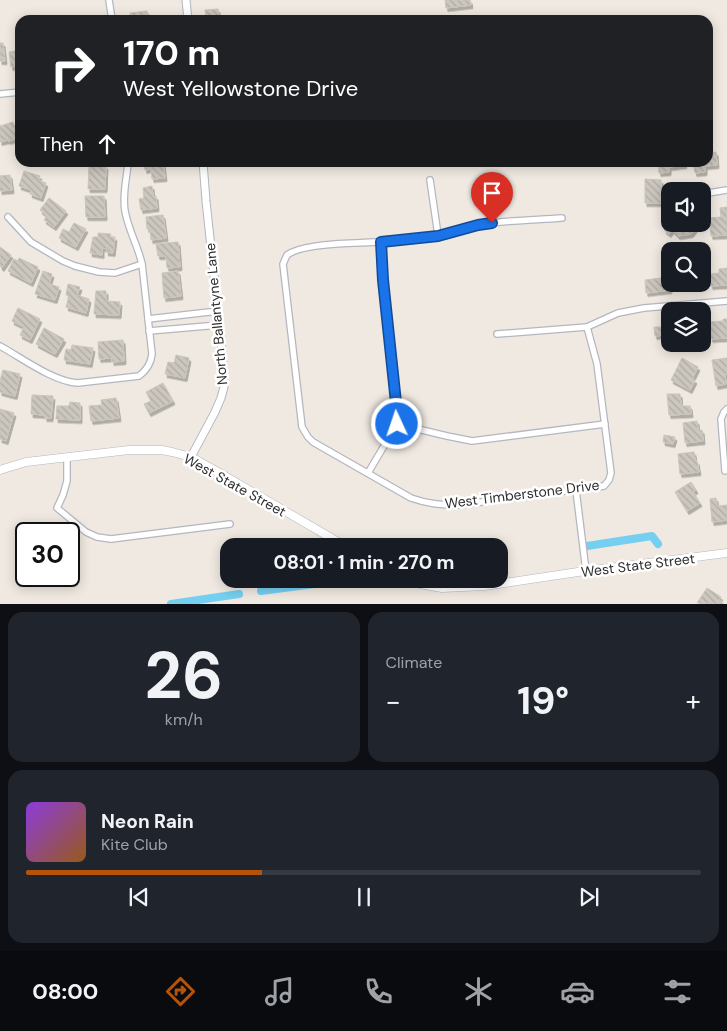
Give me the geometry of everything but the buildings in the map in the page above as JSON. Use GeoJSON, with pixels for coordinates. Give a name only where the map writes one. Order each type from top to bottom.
{"type":"FeatureCollection","features":[{"type":"Feature","properties":{"kind":"main road","name":"West State Street"},"geometry":{"type":"LineString","coordinates":[[0,470],[26,462],[143,449],[162,450],[191,457],[332,538]]}},
{"type":"Feature","properties":{"kind":"main road","name":"West State Street"},"geometry":{"type":"LineString","coordinates":[[508,583],[727,553]]}},
{"type":"Feature","properties":{"kind":"street"},"geometry":{"type":"LineString","coordinates":[[109,0],[111,15]]}},
{"type":"Feature","properties":{"kind":"street"},"geometry":{"type":"LineString","coordinates":[[186,0],[188,15]]}},
{"type":"Feature","properties":{"kind":"street"},"geometry":{"type":"LineString","coordinates":[[0,94],[15,92]]}},
{"type":"Feature","properties":{"kind":"street"},"geometry":{"type":"LineString","coordinates":[[0,346],[56,378],[69,383],[138,376],[145,371],[151,362],[152,354],[142,264],[125,211],[124,193],[127,167]]}},
{"type":"Feature","properties":{"kind":"street","name":"North Ballantyne Lane"},"geometry":{"type":"LineString","coordinates":[[191,457],[215,412],[224,387],[203,167]]}},
{"type":"Feature","properties":{"kind":"street"},"geometry":{"type":"LineString","coordinates":[[430,180],[438,236]]}},
{"type":"Feature","properties":{"kind":"street"},"geometry":{"type":"LineString","coordinates":[[711,193],[727,190]]}},
{"type":"Feature","properties":{"kind":"street"},"geometry":{"type":"LineString","coordinates":[[8,218],[31,242],[63,261],[76,266],[99,272],[115,273],[142,264]]}},
{"type":"Feature","properties":{"kind":"street"},"geometry":{"type":"LineString","coordinates":[[368,473],[397,424],[381,242],[438,236],[478,225],[506,221],[562,218]]}},
{"type":"Feature","properties":{"kind":"street","name":"West Timberstone Drive"},"geometry":{"type":"LineString","coordinates":[[381,242],[297,249],[287,254],[283,264],[301,422],[304,432],[313,442],[411,498],[439,506],[458,505],[604,486],[609,480],[611,473],[605,424]]}},
{"type":"Feature","properties":{"kind":"street"},"geometry":{"type":"LineString","coordinates":[[497,334],[587,327],[618,313],[644,308],[727,301]]}},
{"type":"Feature","properties":{"kind":"street"},"geometry":{"type":"LineString","coordinates":[[148,318],[218,311]]}},
{"type":"Feature","properties":{"kind":"street"},"geometry":{"type":"LineString","coordinates":[[149,331],[219,325]]}},
{"type":"Feature","properties":{"kind":"street"},"geometry":{"type":"LineString","coordinates":[[397,424],[472,441],[605,424],[597,364],[587,327]]}},
{"type":"Feature","properties":{"kind":"street"},"geometry":{"type":"LineString","coordinates":[[725,471],[721,419],[727,409]]}},
{"type":"Feature","properties":{"kind":"street"},"geometry":{"type":"LineString","coordinates":[[67,457],[67,481],[57,508],[86,532],[97,537],[111,539],[230,524]]}},
{"type":"Feature","properties":{"kind":"street"},"geometry":{"type":"LineString","coordinates":[[576,490],[586,572]]}},
{"type":"Feature","properties":{"kind":"waterway"},"geometry":{"type":"LineString","coordinates":[[587,546],[652,536],[658,544]]}},
{"type":"Feature","properties":{"kind":"waterway"},"geometry":{"type":"LineString","coordinates":[[261,591],[284,588]]}},
{"type":"Feature","properties":{"kind":"waterway"},"geometry":{"type":"LineString","coordinates":[[171,604],[239,594]]}},
{"type":"Feature","properties":{"kind":"route"},"geometry":{"type":"LineString","coordinates":[[397,424],[381,242],[438,236],[492,223]]}}]}
